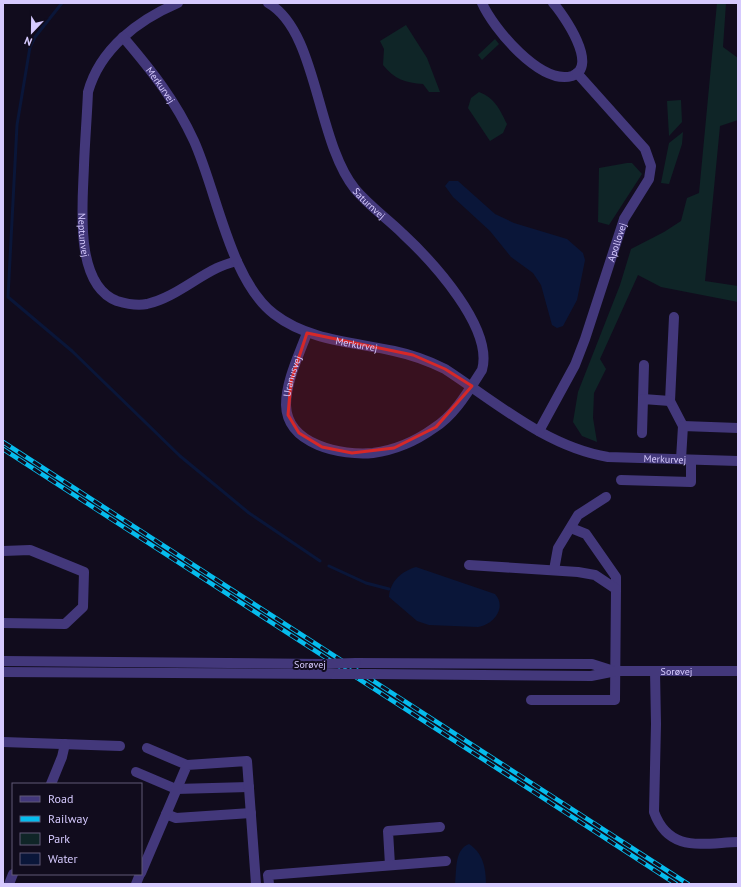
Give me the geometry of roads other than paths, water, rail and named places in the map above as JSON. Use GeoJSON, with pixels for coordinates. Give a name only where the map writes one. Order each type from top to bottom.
{"type":"FeatureCollection","features":[{"type":"Feature","properties":{"kind":"street"},"geometry":{"type":"LineString","coordinates":[[122,37],[144,20],[178,3]]}},
{"type":"Feature","properties":{"kind":"street","name":"Saturnvej"},"geometry":{"type":"LineString","coordinates":[[268,3],[278,11],[303,48],[330,142],[337,161],[346,177],[368,202],[428,259],[469,313],[482,338],[484,355],[482,370],[472,386]]}},
{"type":"Feature","properties":{"kind":"street"},"geometry":{"type":"LineString","coordinates":[[482,3],[488,16],[503,36],[521,55],[539,68],[567,77],[577,73],[582,64],[578,44],[566,19],[553,3]]}},
{"type":"Feature","properties":{"kind":"street","name":"Neptunvej"},"geometry":{"type":"LineString","coordinates":[[122,37],[102,59],[92,76],[88,92],[82,220],[84,249],[92,275],[100,289],[113,299],[127,304],[146,304],[167,297],[218,267],[237,261]]}},
{"type":"Feature","properties":{"kind":"street","name":"Merkurvej"},"geometry":{"type":"LineString","coordinates":[[122,37],[156,76],[180,114],[194,142],[237,261],[249,286],[260,301],[275,314],[307,332],[326,338],[413,356],[445,370],[472,386],[504,410],[539,431],[568,447],[589,454],[608,457],[738,462]]}},
{"type":"Feature","properties":{"kind":"street","name":"Apollovej"},"geometry":{"type":"LineString","coordinates":[[539,431],[575,365],[585,340],[624,219],[646,185],[652,172],[651,160],[645,149],[577,73]]}},
{"type":"Feature","properties":{"kind":"street"},"geometry":{"type":"LineString","coordinates":[[620,480],[691,482],[686,460],[683,426],[670,401],[674,317]]}},
{"type":"Feature","properties":{"kind":"street","name":"Uranusvej"},"geometry":{"type":"LineString","coordinates":[[307,332],[291,381],[286,405],[292,424],[299,433],[313,443],[322,447],[342,451],[372,453],[413,442],[436,427],[456,408],[472,386]]}},
{"type":"Feature","properties":{"kind":"street"},"geometry":{"type":"LineString","coordinates":[[642,433],[644,365]]}},
{"type":"Feature","properties":{"kind":"street"},"geometry":{"type":"LineString","coordinates":[[643,399],[670,401]]}},
{"type":"Feature","properties":{"kind":"street"},"geometry":{"type":"LineString","coordinates":[[683,426],[738,428]]}},
{"type":"Feature","properties":{"kind":"street"},"geometry":{"type":"LineString","coordinates":[[554,570],[558,548],[578,516],[606,497]]}},
{"type":"Feature","properties":{"kind":"street"},"geometry":{"type":"LineString","coordinates":[[531,700],[615,700],[616,577],[586,534],[571,528]]}},
{"type":"Feature","properties":{"kind":"street"},"geometry":{"type":"LineString","coordinates":[[3,550],[30,550],[84,572],[83,607],[65,624],[3,623]]}},
{"type":"Feature","properties":{"kind":"street"},"geometry":{"type":"LineString","coordinates":[[469,565],[578,572],[595,575],[616,589]]}},
{"type":"Feature","properties":{"kind":"street","name":"Sorøvej"},"geometry":{"type":"LineString","coordinates":[[3,662],[592,664],[616,671]]}},
{"type":"Feature","properties":{"kind":"street","name":"Sorøvej"},"geometry":{"type":"LineString","coordinates":[[3,672],[591,676],[616,671],[738,670]]}},
{"type":"Feature","properties":{"kind":"street"},"geometry":{"type":"LineString","coordinates":[[655,671],[656,724],[654,812],[658,824],[665,833],[675,840],[688,843],[738,842]]}},
{"type":"Feature","properties":{"kind":"street"},"geometry":{"type":"LineString","coordinates":[[3,742],[120,746]]}},
{"type":"Feature","properties":{"kind":"street"},"geometry":{"type":"LineString","coordinates":[[51,783],[62,757],[65,744]]}},
{"type":"Feature","properties":{"kind":"street"},"geometry":{"type":"LineString","coordinates":[[147,748],[187,764],[247,761],[256,884]]}},
{"type":"Feature","properties":{"kind":"street"},"geometry":{"type":"LineString","coordinates":[[142,871],[187,764]]}},
{"type":"Feature","properties":{"kind":"street"},"geometry":{"type":"LineString","coordinates":[[136,772],[176,790],[249,787]]}},
{"type":"Feature","properties":{"kind":"street"},"geometry":{"type":"LineString","coordinates":[[166,814],[176,818],[251,813]]}},
{"type":"Feature","properties":{"kind":"street"},"geometry":{"type":"LineString","coordinates":[[390,865],[388,831],[440,827]]}},
{"type":"Feature","properties":{"kind":"street"},"geometry":{"type":"LineString","coordinates":[[269,884],[268,875],[446,861]]}},
{"type":"Feature","properties":{"kind":"street"},"geometry":{"type":"LineString","coordinates":[[9,884],[14,875]]}},
{"type":"Feature","properties":{"kind":"water"},"geometry":{"type":"Polygon","coordinates":[[[449,181],[458,181],[495,214],[514,223],[567,239],[583,253],[585,260],[577,300],[563,326],[557,328],[552,325],[541,285],[533,273],[511,257],[490,231],[453,197],[445,186],[449,181]]]}},
{"type":"Feature","properties":{"kind":"water"},"geometry":{"type":"Polygon","coordinates":[[[416,567],[495,594],[500,604],[497,615],[489,623],[478,627],[429,625],[417,621],[389,597],[394,582],[406,571],[416,567]]]}},
{"type":"Feature","properties":{"kind":"water"},"geometry":{"type":"Polygon","coordinates":[[[469,844],[481,856],[486,884],[455,884],[457,861],[461,851],[469,844]]]}},
{"type":"Feature","properties":{"kind":"waterway"},"geometry":{"type":"LineString","coordinates":[[62,3],[35,37],[30,47],[17,125],[8,297],[72,351],[180,456],[249,513],[320,561]]}},
{"type":"Feature","properties":{"kind":"waterway"},"geometry":{"type":"LineString","coordinates":[[329,566],[366,583],[389,589]]}},
{"type":"Feature","properties":{"kind":"railway"},"geometry":{"type":"LineString","coordinates":[[3,442],[688,884]]}},
{"type":"Feature","properties":{"kind":"railway"},"geometry":{"type":"LineString","coordinates":[[3,449],[676,884]]}}]}
